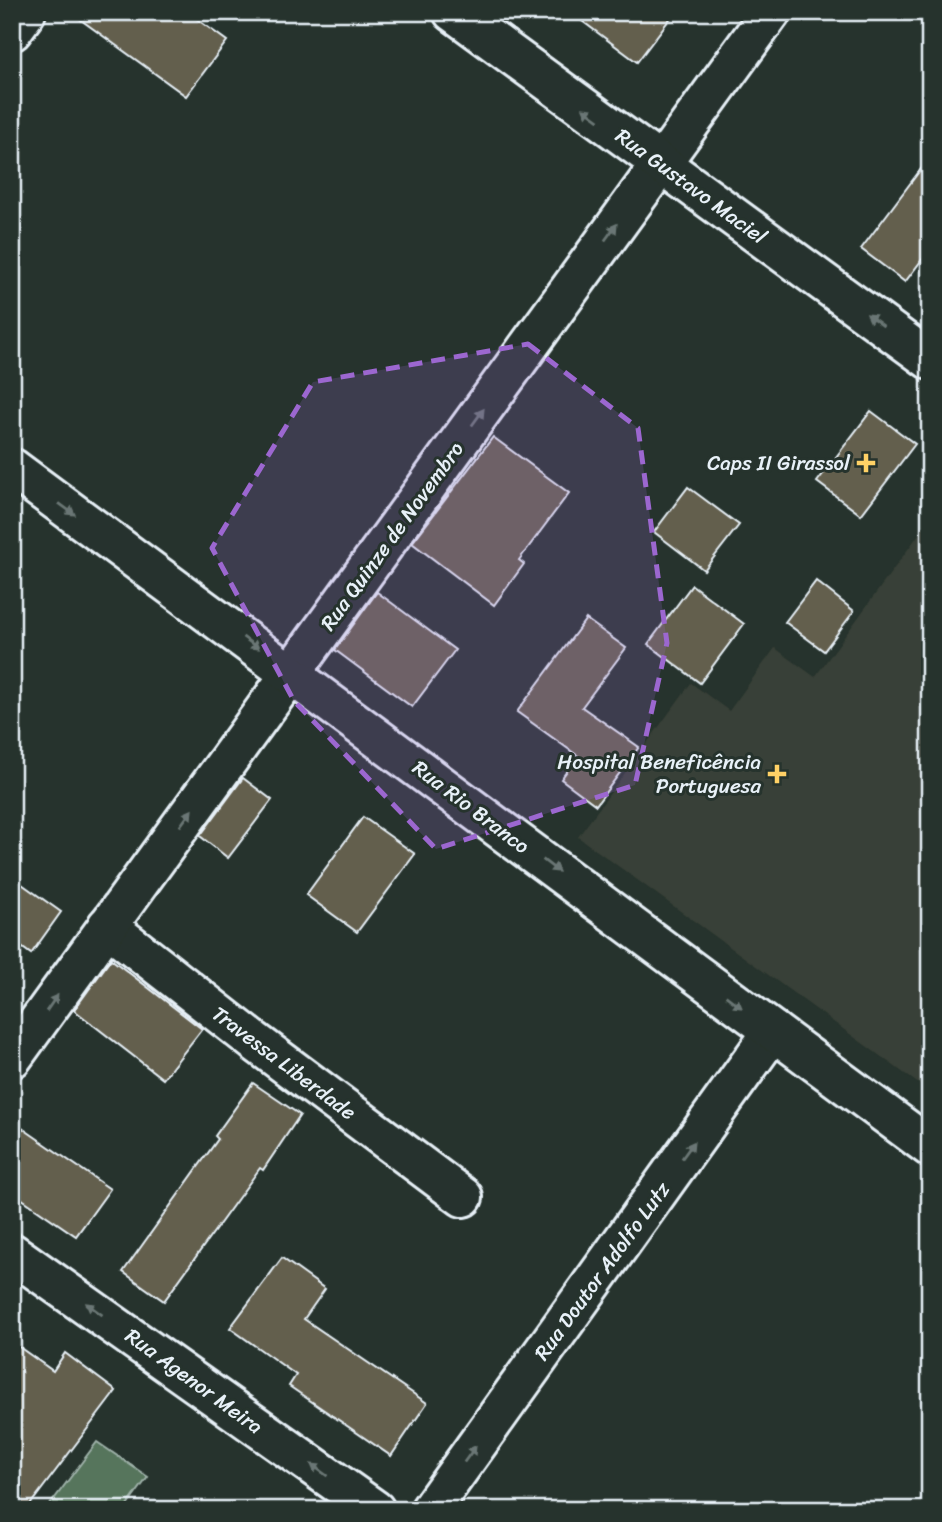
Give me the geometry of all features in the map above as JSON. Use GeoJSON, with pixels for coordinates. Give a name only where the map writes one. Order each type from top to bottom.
{"type":"FeatureCollection","features":[{"type":"Feature","properties":{"kind":"street"},"geometry":{"type":"LineString","coordinates":[[12,31],[26,12]]}},
{"type":"Feature","properties":{"kind":"street","name":"Rua Gustavo Maciel"},"geometry":{"type":"LineString","coordinates":[[453,12],[930,360]]}},
{"type":"Feature","properties":{"kind":"street","name":"Rua Quinze de Novembro"},"geometry":{"type":"LineString","coordinates":[[12,1058],[771,12]]}},
{"type":"Feature","properties":{"kind":"street","name":"Rua Rio Branco"},"geometry":{"type":"LineString","coordinates":[[12,468],[930,1147]]}},
{"type":"Feature","properties":{"kind":"street","name":"Travessa Liberdade"},"geometry":{"type":"LineString","coordinates":[[107,926],[254,1041],[463,1197]]}},
{"type":"Feature","properties":{"kind":"street","name":"Rua Doutor Adolfo Lutz"},"geometry":{"type":"LineString","coordinates":[[430,1510],[773,1031]]}},
{"type":"Feature","properties":{"kind":"street","name":"Rua Agenor Meira"},"geometry":{"type":"LineString","coordinates":[[12,1253],[375,1510]]}},
{"type":"Feature","properties":{"kind":"highlighted area"},"geometry":{"type":"Polygon","coordinates":[[[528,344],[638,428],[667,643],[635,785],[436,849],[294,701],[212,548],[313,382],[528,344]]]}},
{"type":"Feature","properties":{"kind":"shaded area","name":"Hospital Beneficência Portuguesa"},"geometry":{"type":"Polygon","coordinates":[[[930,519],[930,1092],[578,837],[691,683],[729,711],[775,648],[815,677],[930,519]]]}},
{"type":"Feature","properties":{"kind":"green space"},"geometry":{"type":"Polygon","coordinates":[[[97,1442],[148,1477],[124,1510],[46,1510],[97,1442]]]}},
{"type":"Feature","properties":{"kind":"building"},"geometry":{"type":"Polygon","coordinates":[[[70,12],[187,12],[227,41],[186,96],[70,12]]]}},
{"type":"Feature","properties":{"kind":"building"},"geometry":{"type":"Polygon","coordinates":[[[570,12],[675,12],[637,62],[570,12]]]}},
{"type":"Feature","properties":{"kind":"building"},"geometry":{"type":"Polygon","coordinates":[[[930,157],[930,249],[905,282],[861,249],[930,157]]]}},
{"type":"Feature","properties":{"kind":"building","name":"Caps II Girassol"},"geometry":{"type":"Polygon","coordinates":[[[871,411],[915,444],[861,515],[817,482],[871,411]]]}},
{"type":"Feature","properties":{"kind":"building"},"geometry":{"type":"Polygon","coordinates":[[[493,437],[569,493],[519,560],[524,564],[494,605],[412,543],[493,437]]]}},
{"type":"Feature","properties":{"kind":"building"},"geometry":{"type":"Polygon","coordinates":[[[688,487],[739,525],[704,570],[654,532],[688,487]]]}},
{"type":"Feature","properties":{"kind":"building"},"geometry":{"type":"Polygon","coordinates":[[[816,581],[854,611],[824,651],[785,622],[816,581]]]}},
{"type":"Feature","properties":{"kind":"building"},"geometry":{"type":"Polygon","coordinates":[[[692,585],[744,624],[700,683],[648,644],[692,585]]]}},
{"type":"Feature","properties":{"kind":"building"},"geometry":{"type":"Polygon","coordinates":[[[377,592],[455,650],[412,707],[335,650],[377,592]]]}},
{"type":"Feature","properties":{"kind":"building"},"geometry":{"type":"Polygon","coordinates":[[[586,619],[626,648],[582,707],[639,747],[596,805],[561,779],[578,756],[517,712],[586,619]]]}},
{"type":"Feature","properties":{"kind":"building"},"geometry":{"type":"Polygon","coordinates":[[[243,778],[272,800],[228,858],[200,836],[243,778]]]}},
{"type":"Feature","properties":{"kind":"building"},"geometry":{"type":"Polygon","coordinates":[[[363,817],[415,854],[357,932],[306,895],[363,817]]]}},
{"type":"Feature","properties":{"kind":"building"},"geometry":{"type":"Polygon","coordinates":[[[12,877],[61,912],[31,954],[12,940],[12,877]]]}},
{"type":"Feature","properties":{"kind":"building"},"geometry":{"type":"Polygon","coordinates":[[[111,959],[202,1029],[163,1079],[74,1010],[111,959]]]}},
{"type":"Feature","properties":{"kind":"building"},"geometry":{"type":"Polygon","coordinates":[[[253,1083],[300,1115],[263,1170],[260,1168],[164,1301],[123,1272],[218,1139],[215,1136],[253,1083]]]}},
{"type":"Feature","properties":{"kind":"building"},"geometry":{"type":"Polygon","coordinates":[[[12,1121],[110,1189],[76,1236],[12,1192],[12,1121]]]}},
{"type":"Feature","properties":{"kind":"building"},"geometry":{"type":"Polygon","coordinates":[[[282,1258],[325,1289],[304,1319],[427,1403],[391,1456],[289,1386],[296,1375],[230,1328],[282,1258]]]}},
{"type":"Feature","properties":{"kind":"building"},"geometry":{"type":"Polygon","coordinates":[[[12,1342],[53,1371],[65,1353],[116,1391],[26,1510],[12,1510],[12,1342]]]}},
{"type":"Feature","properties":{"kind":"place","name":"Caps II Girassol"},"geometry":{"type":"Point","coordinates":[866,463]}},
{"type":"Feature","properties":{"kind":"place","name":"Hospital Beneficência Portuguesa"},"geometry":{"type":"Point","coordinates":[777,774]}}]}
